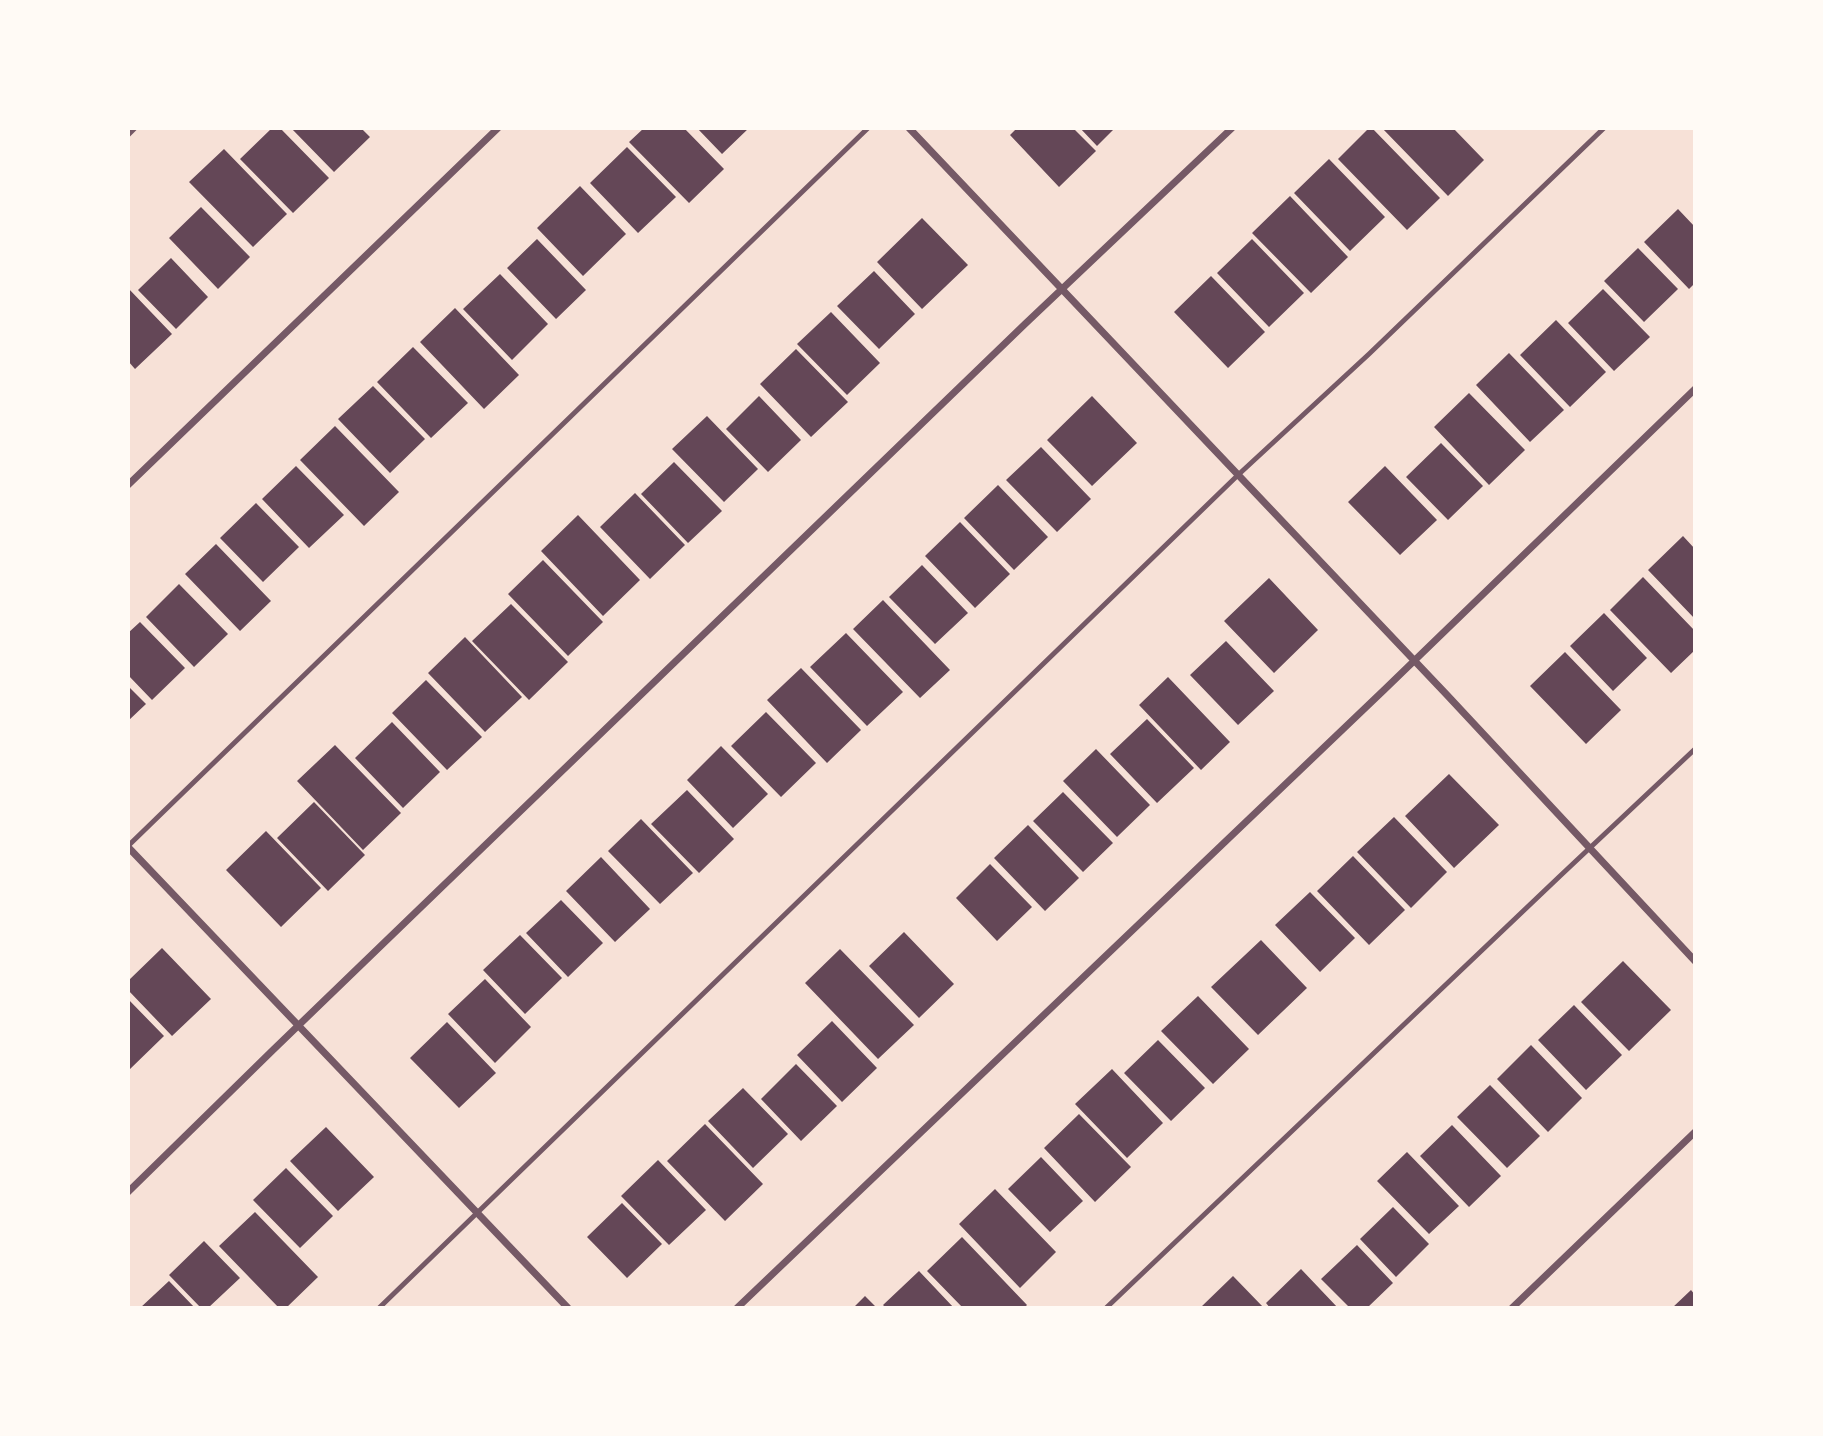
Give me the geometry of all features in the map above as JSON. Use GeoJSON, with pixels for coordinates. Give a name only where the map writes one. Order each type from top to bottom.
{"type":"FeatureCollection","features":[{"type":"Feature","properties":{"kind":"street"},"geometry":{"type":"LineString","coordinates":[[128,485],[498,128]]}},
{"type":"Feature","properties":{"kind":"street"},"geometry":{"type":"LineString","coordinates":[[909,128],[1695,961]]}},
{"type":"Feature","properties":{"kind":"street"},"geometry":{"type":"LineString","coordinates":[[128,1192],[1232,128]]}},
{"type":"Feature","properties":{"kind":"street"},"geometry":{"type":"LineString","coordinates":[[737,1308],[1695,389]]}},
{"type":"Feature","properties":{"kind":"street"},"geometry":{"type":"LineString","coordinates":[[128,847],[568,1308]]}},
{"type":"Feature","properties":{"kind":"street"},"geometry":{"type":"LineString","coordinates":[[1512,1308],[1695,1132]]}},
{"type":"Feature","properties":{"kind":"lane"},"geometry":{"type":"LineString","coordinates":[[128,135],[135,128]]}},
{"type":"Feature","properties":{"kind":"lane"},"geometry":{"type":"LineString","coordinates":[[128,847],[868,128]]}},
{"type":"Feature","properties":{"kind":"lane"},"geometry":{"type":"LineString","coordinates":[[379,1308],[1238,475],[1369,354],[1604,128]]}},
{"type":"Feature","properties":{"kind":"lane"},"geometry":{"type":"LineString","coordinates":[[1106,1308],[1695,749]]}},
{"type":"Feature","properties":{"kind":"building"},"geometry":{"type":"Polygon","coordinates":[[[272,128],[280,128],[329,178],[293,213],[240,159],[272,128]]]}},
{"type":"Feature","properties":{"kind":"building"},"geometry":{"type":"Polygon","coordinates":[[[291,128],[361,128],[370,137],[334,172],[291,128]]]}},
{"type":"Feature","properties":{"kind":"building"},"geometry":{"type":"Polygon","coordinates":[[[644,128],[684,128],[724,169],[689,203],[629,142],[644,128]]]}},
{"type":"Feature","properties":{"kind":"building"},"geometry":{"type":"Polygon","coordinates":[[[697,128],[749,128],[722,154],[697,128]]]}},
{"type":"Feature","properties":{"kind":"building"},"geometry":{"type":"Polygon","coordinates":[[[1017,128],[1073,128],[1096,151],[1059,187],[1010,135],[1017,128]]]}},
{"type":"Feature","properties":{"kind":"building"},"geometry":{"type":"Polygon","coordinates":[[[1080,128],[1115,128],[1097,146],[1080,128]]]}},
{"type":"Feature","properties":{"kind":"building"},"geometry":{"type":"Polygon","coordinates":[[[1372,128],[1440,198],[1407,230],[1338,159],[1372,128]]]}},
{"type":"Feature","properties":{"kind":"building"},"geometry":{"type":"Polygon","coordinates":[[[1382,128],[1453,128],[1484,160],[1448,196],[1382,128]]]}},
{"type":"Feature","properties":{"kind":"building"},"geometry":{"type":"Polygon","coordinates":[[[627,147],[676,197],[638,233],[590,183],[627,147]]]}},
{"type":"Feature","properties":{"kind":"building"},"geometry":{"type":"Polygon","coordinates":[[[224,149],[287,214],[253,247],[189,182],[224,149]]]}},
{"type":"Feature","properties":{"kind":"building"},"geometry":{"type":"Polygon","coordinates":[[[1329,159],[1385,217],[1350,251],[1294,193],[1329,159]]]}},
{"type":"Feature","properties":{"kind":"building"},"geometry":{"type":"Polygon","coordinates":[[[580,186],[626,234],[583,276],[537,228],[580,186]]]}},
{"type":"Feature","properties":{"kind":"building"},"geometry":{"type":"Polygon","coordinates":[[[1290,196],[1348,257],[1311,293],[1252,233],[1290,196]]]}},
{"type":"Feature","properties":{"kind":"building"},"geometry":{"type":"Polygon","coordinates":[[[201,207],[250,257],[218,289],[169,238],[201,207]]]}},
{"type":"Feature","properties":{"kind":"building"},"geometry":{"type":"Polygon","coordinates":[[[1678,209],[1695,227],[1695,283],[1689,289],[1644,242],[1678,209]]]}},
{"type":"Feature","properties":{"kind":"building"},"geometry":{"type":"Polygon","coordinates":[[[922,218],[968,265],[922,309],[877,262],[922,218]]]}},
{"type":"Feature","properties":{"kind":"building"},"geometry":{"type":"Polygon","coordinates":[[[537,239],[586,290],[556,319],[507,268],[537,239]]]}},
{"type":"Feature","properties":{"kind":"building"},"geometry":{"type":"Polygon","coordinates":[[[1252,239],[1304,293],[1269,327],[1217,273],[1252,239]]]}},
{"type":"Feature","properties":{"kind":"building"},"geometry":{"type":"Polygon","coordinates":[[[1638,248],[1678,289],[1644,322],[1604,281],[1638,248]]]}},
{"type":"Feature","properties":{"kind":"building"},"geometry":{"type":"Polygon","coordinates":[[[171,258],[208,297],[176,329],[138,290],[171,258]]]}},
{"type":"Feature","properties":{"kind":"building"},"geometry":{"type":"Polygon","coordinates":[[[874,271],[915,314],[879,349],[837,306],[874,271]]]}},
{"type":"Feature","properties":{"kind":"building"},"geometry":{"type":"Polygon","coordinates":[[[500,274],[548,324],[512,360],[463,309],[500,274]]]}},
{"type":"Feature","properties":{"kind":"building"},"geometry":{"type":"Polygon","coordinates":[[[1211,276],[1265,332],[1228,368],[1174,312],[1211,276]]]}},
{"type":"Feature","properties":{"kind":"building"},"geometry":{"type":"Polygon","coordinates":[[[128,288],[172,334],[135,369],[128,361],[128,288]]]}},
{"type":"Feature","properties":{"kind":"building"},"geometry":{"type":"Polygon","coordinates":[[[1603,289],[1650,337],[1614,371],[1568,323],[1603,289]]]}},
{"type":"Feature","properties":{"kind":"building"},"geometry":{"type":"Polygon","coordinates":[[[455,308],[519,375],[484,409],[420,342],[455,308]]]}},
{"type":"Feature","properties":{"kind":"building"},"geometry":{"type":"Polygon","coordinates":[[[831,312],[880,363],[847,395],[797,344],[831,312]]]}},
{"type":"Feature","properties":{"kind":"building"},"geometry":{"type":"Polygon","coordinates":[[[1556,320],[1606,372],[1570,407],[1520,355],[1556,320]]]}},
{"type":"Feature","properties":{"kind":"building"},"geometry":{"type":"Polygon","coordinates":[[[413,347],[468,403],[431,438],[377,382],[413,347]]]}},
{"type":"Feature","properties":{"kind":"building"},"geometry":{"type":"Polygon","coordinates":[[[796,349],[848,402],[811,437],[760,384],[796,349]]]}},
{"type":"Feature","properties":{"kind":"building"},"geometry":{"type":"Polygon","coordinates":[[[1509,353],[1564,410],[1530,442],[1476,385],[1509,353]]]}},
{"type":"Feature","properties":{"kind":"building"},"geometry":{"type":"Polygon","coordinates":[[[373,386],[425,439],[390,473],[338,419],[373,386]]]}},
{"type":"Feature","properties":{"kind":"building"},"geometry":{"type":"Polygon","coordinates":[[[1469,393],[1525,450],[1489,485],[1434,427],[1469,393]]]}},
{"type":"Feature","properties":{"kind":"building"},"geometry":{"type":"Polygon","coordinates":[[[759,396],[801,440],[768,472],[726,429],[759,396]]]}},
{"type":"Feature","properties":{"kind":"building"},"geometry":{"type":"Polygon","coordinates":[[[1092,396],[1137,443],[1092,486],[1047,440],[1092,396]]]}},
{"type":"Feature","properties":{"kind":"building"},"geometry":{"type":"Polygon","coordinates":[[[707,416],[758,469],[724,502],[672,449],[707,416]]]}},
{"type":"Feature","properties":{"kind":"building"},"geometry":{"type":"Polygon","coordinates":[[[335,426],[399,492],[364,526],[300,460],[335,426]]]}},
{"type":"Feature","properties":{"kind":"building"},"geometry":{"type":"Polygon","coordinates":[[[1441,443],[1483,486],[1448,520],[1406,477],[1441,443]]]}},
{"type":"Feature","properties":{"kind":"building"},"geometry":{"type":"Polygon","coordinates":[[[1041,447],[1091,499],[1057,532],[1006,480],[1041,447]]]}},
{"type":"Feature","properties":{"kind":"building"},"geometry":{"type":"Polygon","coordinates":[[[674,462],[722,511],[688,543],[641,494],[674,462]]]}},
{"type":"Feature","properties":{"kind":"building"},"geometry":{"type":"Polygon","coordinates":[[[296,466],[344,515],[309,548],[262,499],[296,466]]]}},
{"type":"Feature","properties":{"kind":"building"},"geometry":{"type":"Polygon","coordinates":[[[1385,466],[1437,520],[1400,555],[1348,502],[1385,466]]]}},
{"type":"Feature","properties":{"kind":"building"},"geometry":{"type":"Polygon","coordinates":[[[998,485],[1048,537],[1014,570],[964,518],[998,485]]]}},
{"type":"Feature","properties":{"kind":"building"},"geometry":{"type":"Polygon","coordinates":[[[635,493],[685,545],[650,579],[600,527],[635,493]]]}},
{"type":"Feature","properties":{"kind":"building"},"geometry":{"type":"Polygon","coordinates":[[[256,503],[299,547],[263,582],[220,538],[256,503]]]}},
{"type":"Feature","properties":{"kind":"building"},"geometry":{"type":"Polygon","coordinates":[[[578,515],[640,580],[603,616],[541,551],[578,515]]]}},
{"type":"Feature","properties":{"kind":"building"},"geometry":{"type":"Polygon","coordinates":[[[960,522],[1010,574],[975,608],[925,556],[960,522]]]}},
{"type":"Feature","properties":{"kind":"building"},"geometry":{"type":"Polygon","coordinates":[[[1683,536],[1695,549],[1695,619],[1648,570],[1683,536]]]}},
{"type":"Feature","properties":{"kind":"building"},"geometry":{"type":"Polygon","coordinates":[[[216,544],[271,601],[240,631],[185,574],[216,544]]]}},
{"type":"Feature","properties":{"kind":"building"},"geometry":{"type":"Polygon","coordinates":[[[543,560],[603,622],[568,656],[508,594],[543,560]]]}},
{"type":"Feature","properties":{"kind":"building"},"geometry":{"type":"Polygon","coordinates":[[[922,565],[968,613],[935,644],[889,597],[922,565]]]}},
{"type":"Feature","properties":{"kind":"building"},"geometry":{"type":"Polygon","coordinates":[[[1643,577],[1695,631],[1695,650],[1671,673],[1610,610],[1643,577]]]}},
{"type":"Feature","properties":{"kind":"building"},"geometry":{"type":"Polygon","coordinates":[[[1269,578],[1318,630],[1274,673],[1224,621],[1269,578]]]}},
{"type":"Feature","properties":{"kind":"building"},"geometry":{"type":"Polygon","coordinates":[[[179,584],[228,634],[194,667],[146,617],[179,584]]]}},
{"type":"Feature","properties":{"kind":"building"},"geometry":{"type":"Polygon","coordinates":[[[883,600],[950,670],[920,698],[853,629],[883,600]]]}},
{"type":"Feature","properties":{"kind":"building"},"geometry":{"type":"Polygon","coordinates":[[[511,604],[568,662],[529,700],[472,641],[511,604]]]}},
{"type":"Feature","properties":{"kind":"building"},"geometry":{"type":"Polygon","coordinates":[[[1604,613],[1647,658],[1613,691],[1570,646],[1604,613]]]}},
{"type":"Feature","properties":{"kind":"building"},"geometry":{"type":"Polygon","coordinates":[[[140,622],[185,668],[152,700],[128,675],[128,633],[140,622]]]}},
{"type":"Feature","properties":{"kind":"building"},"geometry":{"type":"Polygon","coordinates":[[[846,633],[903,692],[867,726],[810,667],[846,633]]]}},
{"type":"Feature","properties":{"kind":"building"},"geometry":{"type":"Polygon","coordinates":[[[465,637],[522,697],[485,732],[428,673],[465,637]]]}},
{"type":"Feature","properties":{"kind":"building"},"geometry":{"type":"Polygon","coordinates":[[[1226,641],[1274,691],[1238,725],[1190,675],[1226,641]]]}},
{"type":"Feature","properties":{"kind":"building"},"geometry":{"type":"Polygon","coordinates":[[[1565,652],[1621,710],[1586,744],[1530,686],[1565,652]]]}},
{"type":"Feature","properties":{"kind":"building"},"geometry":{"type":"Polygon","coordinates":[[[801,668],[861,730],[827,763],[767,700],[801,668]]]}},
{"type":"Feature","properties":{"kind":"building"},"geometry":{"type":"Polygon","coordinates":[[[1168,677],[1230,742],[1201,770],[1139,705],[1168,677]]]}},
{"type":"Feature","properties":{"kind":"building"},"geometry":{"type":"Polygon","coordinates":[[[426,680],[482,737],[447,770],[392,713],[426,680]]]}},
{"type":"Feature","properties":{"kind":"building"},"geometry":{"type":"Polygon","coordinates":[[[128,686],[146,704],[128,721],[128,686]]]}},
{"type":"Feature","properties":{"kind":"building"},"geometry":{"type":"Polygon","coordinates":[[[766,712],[816,763],[781,797],[731,746],[766,712]]]}},
{"type":"Feature","properties":{"kind":"building"},"geometry":{"type":"Polygon","coordinates":[[[1147,719],[1194,768],[1157,803],[1110,754],[1147,719]]]}},
{"type":"Feature","properties":{"kind":"building"},"geometry":{"type":"Polygon","coordinates":[[[392,722],[440,772],[403,808],[355,758],[392,722]]]}},
{"type":"Feature","properties":{"kind":"building"},"geometry":{"type":"Polygon","coordinates":[[[335,745],[401,813],[363,850],[297,781],[335,745]]]}},
{"type":"Feature","properties":{"kind":"building"},"geometry":{"type":"Polygon","coordinates":[[[721,746],[768,794],[733,828],[687,780],[721,746]]]}},
{"type":"Feature","properties":{"kind":"building"},"geometry":{"type":"Polygon","coordinates":[[[1096,749],[1150,805],[1117,837],[1063,781],[1096,749]]]}},
{"type":"Feature","properties":{"kind":"building"},"geometry":{"type":"Polygon","coordinates":[[[1449,774],[1499,825],[1454,868],[1405,816],[1449,774]]]}},
{"type":"Feature","properties":{"kind":"building"},"geometry":{"type":"Polygon","coordinates":[[[687,790],[734,839],[699,873],[651,824],[687,790]]]}},
{"type":"Feature","properties":{"kind":"building"},"geometry":{"type":"Polygon","coordinates":[[[1063,792],[1113,843],[1083,872],[1033,821],[1063,792]]]}},
{"type":"Feature","properties":{"kind":"building"},"geometry":{"type":"Polygon","coordinates":[[[314,802],[365,855],[328,891],[277,838],[314,802]]]}},
{"type":"Feature","properties":{"kind":"building"},"geometry":{"type":"Polygon","coordinates":[[[1394,817],[1447,872],[1411,908],[1357,852],[1394,817]]]}},
{"type":"Feature","properties":{"kind":"building"},"geometry":{"type":"Polygon","coordinates":[[[641,819],[693,873],[660,904],[608,851],[641,819]]]}},
{"type":"Feature","properties":{"kind":"building"},"geometry":{"type":"Polygon","coordinates":[[[1028,825],[1079,878],[1045,911],[994,858],[1028,825]]]}},
{"type":"Feature","properties":{"kind":"building"},"geometry":{"type":"Polygon","coordinates":[[[266,831],[321,888],[281,927],[226,870],[266,831]]]}},
{"type":"Feature","properties":{"kind":"building"},"geometry":{"type":"Polygon","coordinates":[[[1353,856],[1405,910],[1369,945],[1317,891],[1353,856]]]}},
{"type":"Feature","properties":{"kind":"building"},"geometry":{"type":"Polygon","coordinates":[[[601,857],[650,909],[615,942],[566,891],[601,857]]]}},
{"type":"Feature","properties":{"kind":"building"},"geometry":{"type":"Polygon","coordinates":[[[990,864],[1032,907],[997,941],[956,898],[990,864]]]}},
{"type":"Feature","properties":{"kind":"building"},"geometry":{"type":"Polygon","coordinates":[[[1310,892],[1355,938],[1320,972],[1275,925],[1310,892]]]}},
{"type":"Feature","properties":{"kind":"building"},"geometry":{"type":"Polygon","coordinates":[[[561,900],[603,943],[568,977],[526,933],[561,900]]]}},
{"type":"Feature","properties":{"kind":"building"},"geometry":{"type":"Polygon","coordinates":[[[904,932],[954,984],[919,1018],[869,966],[904,932]]]}},
{"type":"Feature","properties":{"kind":"building"},"geometry":{"type":"Polygon","coordinates":[[[520,935],[562,978],[525,1014],[483,970],[520,935]]]}},
{"type":"Feature","properties":{"kind":"building"},"geometry":{"type":"Polygon","coordinates":[[[1261,940],[1307,988],[1258,1035],[1211,987],[1261,940]]]}},
{"type":"Feature","properties":{"kind":"building"},"geometry":{"type":"Polygon","coordinates":[[[162,948],[211,999],[172,1036],[128,990],[128,981],[162,948]]]}},
{"type":"Feature","properties":{"kind":"building"},"geometry":{"type":"Polygon","coordinates":[[[840,949],[914,1025],[878,1059],[805,983],[840,949]]]}},
{"type":"Feature","properties":{"kind":"building"},"geometry":{"type":"Polygon","coordinates":[[[1623,961],[1671,1010],[1629,1051],[1581,1002],[1623,961]]]}},
{"type":"Feature","properties":{"kind":"building"},"geometry":{"type":"Polygon","coordinates":[[[485,979],[531,1027],[495,1063],[448,1014],[485,979]]]}},
{"type":"Feature","properties":{"kind":"building"},"geometry":{"type":"Polygon","coordinates":[[[1198,996],[1249,1049],[1213,1084],[1161,1031],[1198,996]]]}},
{"type":"Feature","properties":{"kind":"building"},"geometry":{"type":"Polygon","coordinates":[[[128,999],[164,1036],[128,1071],[128,999]]]}},
{"type":"Feature","properties":{"kind":"building"},"geometry":{"type":"Polygon","coordinates":[[[1574,1005],[1622,1055],[1586,1090],[1538,1040],[1574,1005]]]}},
{"type":"Feature","properties":{"kind":"building"},"geometry":{"type":"Polygon","coordinates":[[[832,1021],[877,1068],[842,1102],[797,1055],[832,1021]]]}},
{"type":"Feature","properties":{"kind":"building"},"geometry":{"type":"Polygon","coordinates":[[[447,1022],[496,1073],[459,1108],[410,1058],[447,1022]]]}},
{"type":"Feature","properties":{"kind":"building"},"geometry":{"type":"Polygon","coordinates":[[[1158,1040],[1205,1088],[1171,1121],[1124,1073],[1158,1040]]]}},
{"type":"Feature","properties":{"kind":"building"},"geometry":{"type":"Polygon","coordinates":[[[1531,1045],[1582,1098],[1548,1132],[1497,1079],[1531,1045]]]}},
{"type":"Feature","properties":{"kind":"building"},"geometry":{"type":"Polygon","coordinates":[[[796,1064],[837,1106],[801,1141],[761,1099],[796,1064]]]}},
{"type":"Feature","properties":{"kind":"building"},"geometry":{"type":"Polygon","coordinates":[[[1112,1069],[1163,1123],[1127,1158],[1075,1104],[1112,1069]]]}},
{"type":"Feature","properties":{"kind":"building"},"geometry":{"type":"Polygon","coordinates":[[[1490,1085],[1540,1136],[1507,1168],[1457,1117],[1490,1085]]]}},
{"type":"Feature","properties":{"kind":"building"},"geometry":{"type":"Polygon","coordinates":[[[743,1088],[788,1134],[753,1168],[708,1121],[743,1088]]]}},
{"type":"Feature","properties":{"kind":"building"},"geometry":{"type":"Polygon","coordinates":[[[1079,1114],[1131,1167],[1095,1202],[1044,1148],[1079,1114]]]}},
{"type":"Feature","properties":{"kind":"building"},"geometry":{"type":"Polygon","coordinates":[[[705,1124],[763,1184],[725,1221],[667,1161],[705,1124]]]}},
{"type":"Feature","properties":{"kind":"building"},"geometry":{"type":"Polygon","coordinates":[[[1452,1125],[1501,1176],[1469,1207],[1420,1156],[1452,1125]]]}},
{"type":"Feature","properties":{"kind":"building"},"geometry":{"type":"Polygon","coordinates":[[[326,1127],[374,1177],[338,1211],[290,1161],[326,1127]]]}},
{"type":"Feature","properties":{"kind":"building"},"geometry":{"type":"Polygon","coordinates":[[[1407,1152],[1459,1206],[1429,1234],[1377,1181],[1407,1152]]]}},
{"type":"Feature","properties":{"kind":"building"},"geometry":{"type":"Polygon","coordinates":[[[1041,1157],[1083,1201],[1050,1232],[1008,1189],[1041,1157]]]}},
{"type":"Feature","properties":{"kind":"building"},"geometry":{"type":"Polygon","coordinates":[[[658,1160],[706,1210],[669,1245],[621,1196],[658,1160]]]}},
{"type":"Feature","properties":{"kind":"building"},"geometry":{"type":"Polygon","coordinates":[[[286,1168],[333,1216],[300,1248],[253,1200],[286,1168]]]}},
{"type":"Feature","properties":{"kind":"building"},"geometry":{"type":"Polygon","coordinates":[[[995,1189],[1056,1252],[1020,1288],[959,1224],[995,1189]]]}},
{"type":"Feature","properties":{"kind":"building"},"geometry":{"type":"Polygon","coordinates":[[[622,1203],[662,1244],[627,1278],[587,1237],[622,1203]]]}},
{"type":"Feature","properties":{"kind":"building"},"geometry":{"type":"Polygon","coordinates":[[[1393,1207],[1429,1244],[1396,1277],[1360,1239],[1393,1207]]]}},
{"type":"Feature","properties":{"kind":"building"},"geometry":{"type":"Polygon","coordinates":[[[255,1212],[318,1277],[286,1308],[279,1308],[219,1246],[255,1212]]]}},
{"type":"Feature","properties":{"kind":"building"},"geometry":{"type":"Polygon","coordinates":[[[962,1237],[1027,1305],[1024,1308],[963,1308],[927,1271],[962,1237]]]}},
{"type":"Feature","properties":{"kind":"building"},"geometry":{"type":"Polygon","coordinates":[[[204,1241],[240,1278],[208,1308],[201,1308],[169,1275],[204,1241]]]}},
{"type":"Feature","properties":{"kind":"building"},"geometry":{"type":"Polygon","coordinates":[[[1357,1245],[1393,1283],[1367,1308],[1350,1308],[1321,1279],[1357,1245]]]}},
{"type":"Feature","properties":{"kind":"building"},"geometry":{"type":"Polygon","coordinates":[[[1301,1269],[1338,1308],[1270,1308],[1266,1303],[1301,1269]]]}},
{"type":"Feature","properties":{"kind":"building"},"geometry":{"type":"Polygon","coordinates":[[[919,1271],[954,1308],[886,1308],[883,1305],[919,1271]]]}},
{"type":"Feature","properties":{"kind":"building"},"geometry":{"type":"Polygon","coordinates":[[[1233,1276],[1264,1308],[1200,1308],[1233,1276]]]}},
{"type":"Feature","properties":{"kind":"building"},"geometry":{"type":"Polygon","coordinates":[[[169,1281],[195,1308],[140,1308],[169,1281]]]}},
{"type":"Feature","properties":{"kind":"building"},"geometry":{"type":"Polygon","coordinates":[[[1691,1290],[1695,1295],[1695,1308],[1672,1308],[1691,1290]]]}},
{"type":"Feature","properties":{"kind":"building"},"geometry":{"type":"Polygon","coordinates":[[[865,1296],[877,1308],[853,1308],[865,1296]]]}}]}
